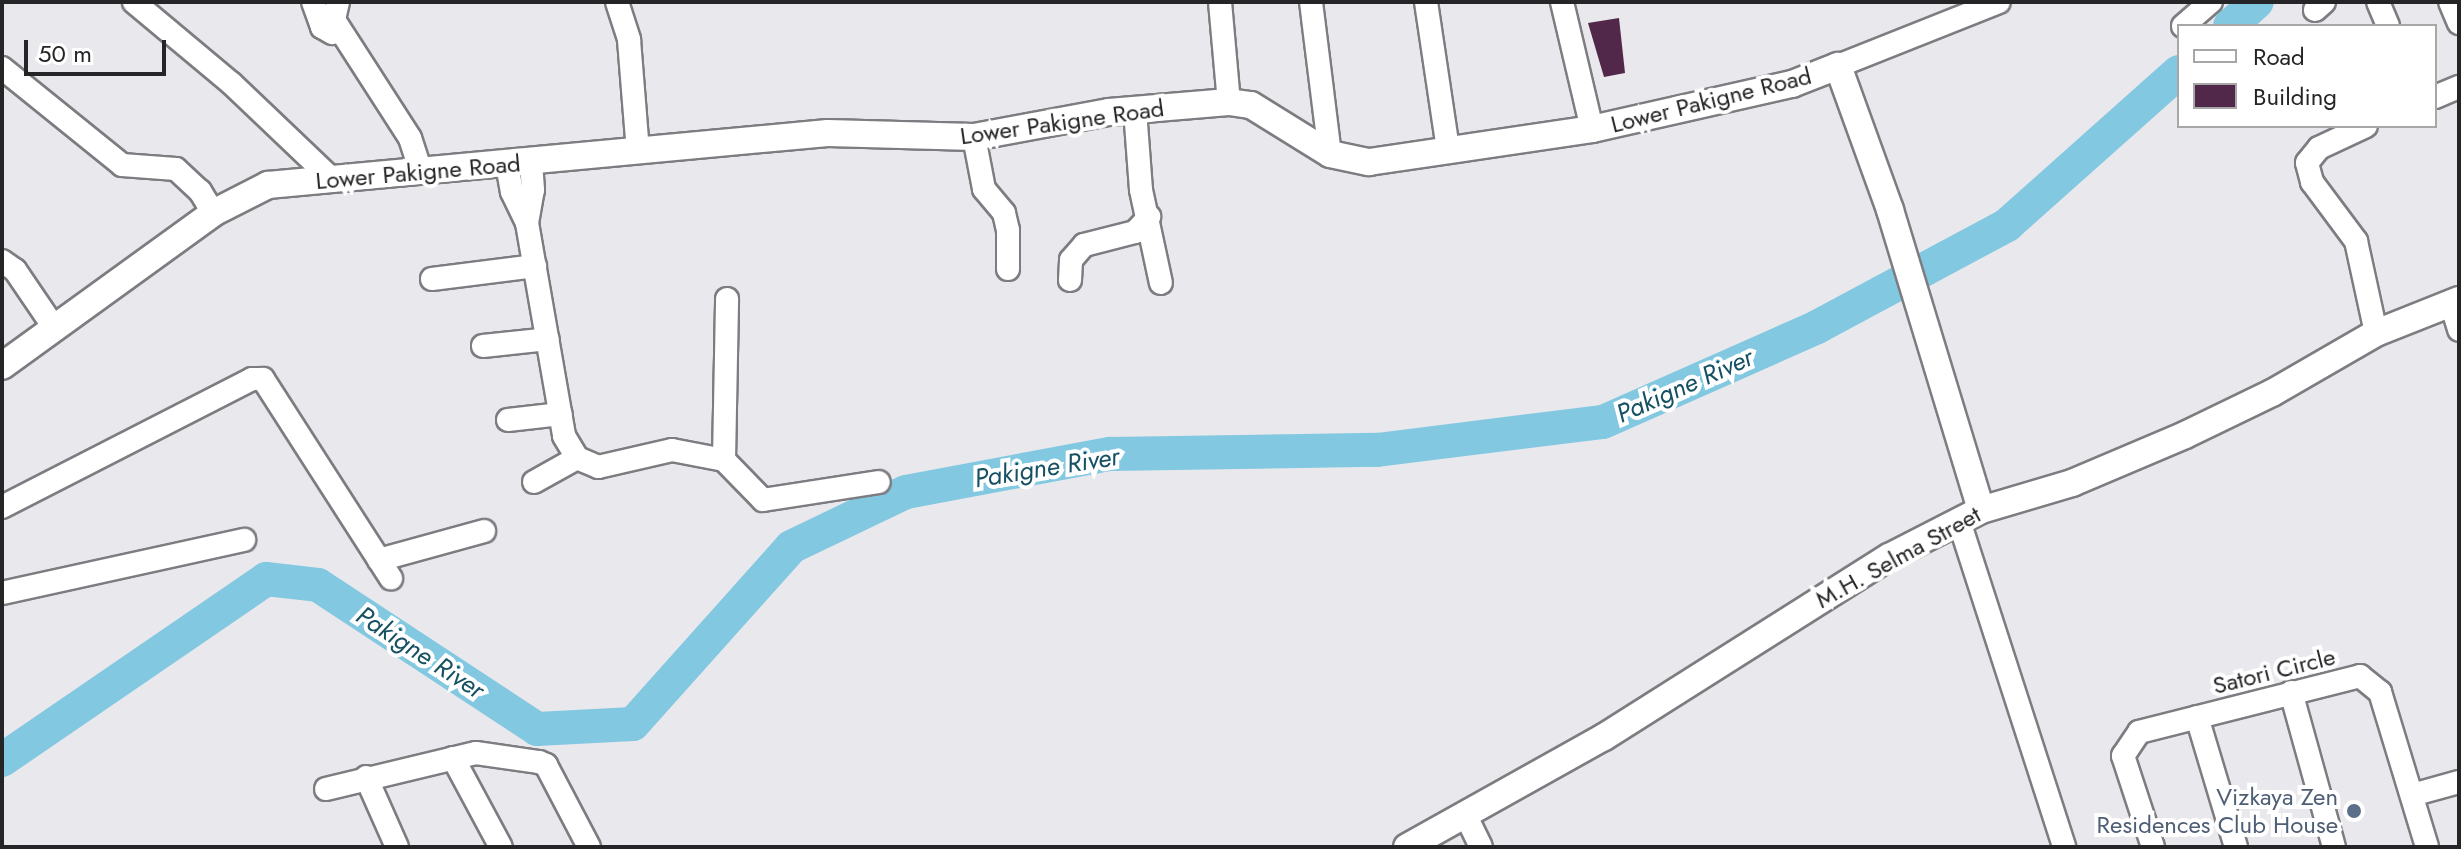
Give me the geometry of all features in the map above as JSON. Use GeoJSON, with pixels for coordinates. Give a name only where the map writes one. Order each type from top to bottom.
{"type":"FeatureCollection","features":[{"type":"Feature","properties":{"kind":"street"},"geometry":{"type":"LineString","coordinates":[[134,2],[231,83],[333,180]]}},
{"type":"Feature","properties":{"kind":"street"},"geometry":{"type":"LineString","coordinates":[[313,2],[322,27],[341,32]]}},
{"type":"Feature","properties":{"kind":"street"},"geometry":{"type":"LineString","coordinates":[[338,2],[332,14],[410,138],[421,172]]}},
{"type":"Feature","properties":{"kind":"street"},"geometry":{"type":"LineString","coordinates":[[617,2],[629,40],[638,151]]}},
{"type":"Feature","properties":{"kind":"street"},"geometry":{"type":"LineString","coordinates":[[1220,2],[1229,102]]}},
{"type":"Feature","properties":{"kind":"street"},"geometry":{"type":"LineString","coordinates":[[1311,2],[1330,154]]}},
{"type":"Feature","properties":{"kind":"street"},"geometry":{"type":"LineString","coordinates":[[1426,2],[1448,149]]}},
{"type":"Feature","properties":{"kind":"street"},"geometry":{"type":"LineString","coordinates":[[1562,2],[1592,129]]}},
{"type":"Feature","properties":{"kind":"street","name":"Lower Pakigne Road"},"geometry":{"type":"LineString","coordinates":[[2,366],[53,326],[213,213],[268,185],[828,133],[974,137],[1135,110],[1229,102],[1251,105],[1330,154],[1364,162],[1592,129],[1792,84],[1999,2]]}},
{"type":"Feature","properties":{"kind":"street"},"geometry":{"type":"LineString","coordinates":[[2378,2],[2387,24]]}},
{"type":"Feature","properties":{"kind":"street"},"geometry":{"type":"LineString","coordinates":[[2450,2],[2459,23]]}},
{"type":"Feature","properties":{"kind":"street"},"geometry":{"type":"LineString","coordinates":[[1838,66],[1890,210],[1918,300],[1970,515],[2064,847]]}},
{"type":"Feature","properties":{"kind":"street"},"geometry":{"type":"LineString","coordinates":[[2,68],[122,165],[176,169],[200,191],[213,213]]}},
{"type":"Feature","properties":{"kind":"street"},"geometry":{"type":"LineString","coordinates":[[2437,96],[2459,87]]}},
{"type":"Feature","properties":{"kind":"street"},"geometry":{"type":"LineString","coordinates":[[1135,110],[1141,190],[1161,283]]}},
{"type":"Feature","properties":{"kind":"street"},"geometry":{"type":"LineString","coordinates":[[2362,128],[2319,148],[2307,163],[2312,182],[2356,241],[2376,333]]}},
{"type":"Feature","properties":{"kind":"street"},"geometry":{"type":"LineString","coordinates":[[974,137],[984,189],[1006,221],[1008,269]]}},
{"type":"Feature","properties":{"kind":"street"},"geometry":{"type":"LineString","coordinates":[[519,163],[512,192],[527,223],[561,414],[577,458],[598,467],[672,450],[724,460],[763,500],[879,482]]}},
{"type":"Feature","properties":{"kind":"street"},"geometry":{"type":"LineString","coordinates":[[1070,280],[1071,260],[1084,245],[1135,232],[1149,217]]}},
{"type":"Feature","properties":{"kind":"street"},"geometry":{"type":"LineString","coordinates":[[2,261],[15,270],[53,326]]}},
{"type":"Feature","properties":{"kind":"street"},"geometry":{"type":"LineString","coordinates":[[432,279],[535,266]]}},
{"type":"Feature","properties":{"kind":"street"},"geometry":{"type":"LineString","coordinates":[[724,460],[727,299]]}},
{"type":"Feature","properties":{"kind":"street"},"geometry":{"type":"LineString","coordinates":[[2455,301],[2459,330]]}},
{"type":"Feature","properties":{"kind":"street","name":"M.H. Selma Street"},"geometry":{"type":"LineString","coordinates":[[1407,847],[1604,737],[1889,557],[1970,515],[2072,483],[2185,435],[2272,393],[2376,333],[2455,301]]}},
{"type":"Feature","properties":{"kind":"street"},"geometry":{"type":"LineString","coordinates":[[483,346],[548,339]]}},
{"type":"Feature","properties":{"kind":"street"},"geometry":{"type":"LineString","coordinates":[[2,507],[258,378],[267,382],[385,569],[484,531]]}},
{"type":"Feature","properties":{"kind":"street"},"geometry":{"type":"LineString","coordinates":[[508,420],[561,414]]}},
{"type":"Feature","properties":{"kind":"street"},"geometry":{"type":"LineString","coordinates":[[534,482],[577,458]]}},
{"type":"Feature","properties":{"kind":"street"},"geometry":{"type":"LineString","coordinates":[[2,593],[244,540]]}},
{"type":"Feature","properties":{"kind":"street","name":"Satori Circle"},"geometry":{"type":"LineString","coordinates":[[2153,847],[2123,756],[2139,732],[2360,676],[2369,679],[2380,692],[2427,847]]}},
{"type":"Feature","properties":{"kind":"street"},"geometry":{"type":"LineString","coordinates":[[2291,692],[2334,847]]}},
{"type":"Feature","properties":{"kind":"street"},"geometry":{"type":"LineString","coordinates":[[2197,717],[2236,847]]}},
{"type":"Feature","properties":{"kind":"street"},"geometry":{"type":"LineString","coordinates":[[326,789],[476,753],[546,765],[589,847]]}},
{"type":"Feature","properties":{"kind":"street"},"geometry":{"type":"LineString","coordinates":[[453,758],[501,847]]}},
{"type":"Feature","properties":{"kind":"street"},"geometry":{"type":"LineString","coordinates":[[366,777],[397,847]]}},
{"type":"Feature","properties":{"kind":"street"},"geometry":{"type":"LineString","coordinates":[[2412,795],[2459,782]]}},
{"type":"Feature","properties":{"kind":"street"},"geometry":{"type":"LineString","coordinates":[[1466,816],[1481,847]]}},
{"type":"Feature","properties":{"kind":"building"},"geometry":{"type":"Polygon","coordinates":[[[1619,18],[1625,73],[1604,77],[1588,23],[1619,18]]]}},
{"type":"Feature","properties":{"kind":"waterway","name":"Pakigne River"},"geometry":{"type":"LineString","coordinates":[[2232,24],[2257,2]]}},
{"type":"Feature","properties":{"kind":"waterway","name":"Pakigne River"},"geometry":{"type":"LineString","coordinates":[[2,760],[266,579],[318,585],[537,729],[633,724],[791,547],[906,492],[1110,454],[1377,450],[1603,422],[1817,327],[2007,225],[2177,74]]}},
{"type":"Feature","properties":{"kind":"place","name":"Vizkaya Zen Residences Club House"},"geometry":{"type":"Point","coordinates":[2354,811]}}]}
